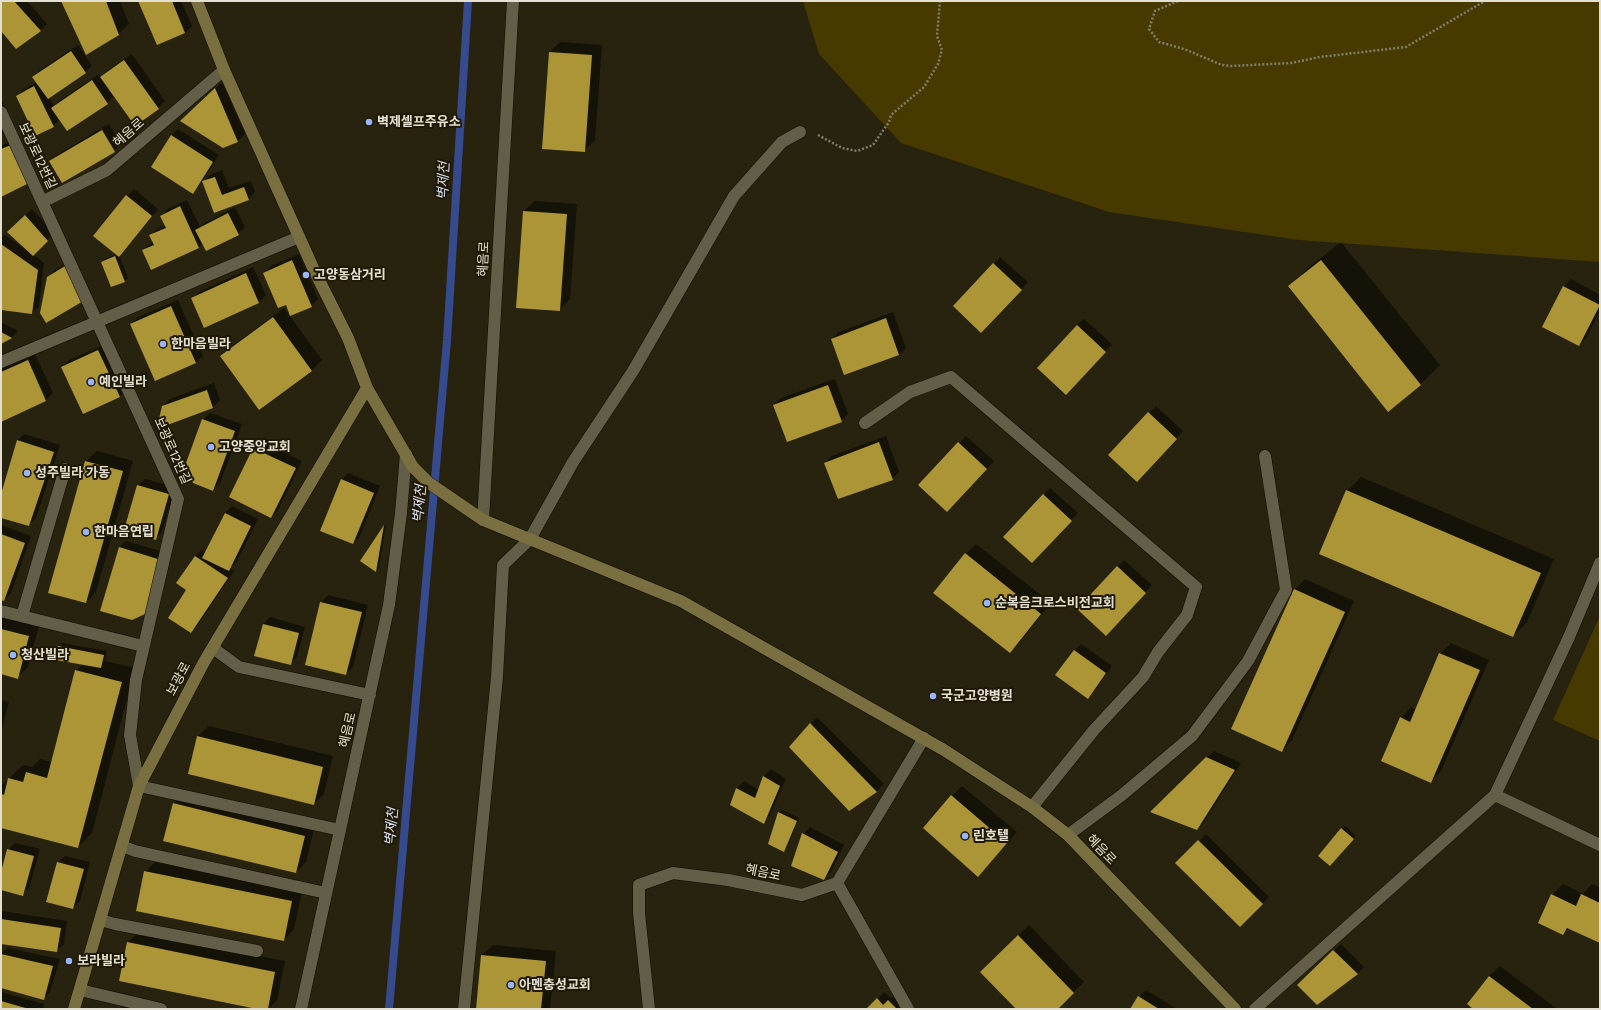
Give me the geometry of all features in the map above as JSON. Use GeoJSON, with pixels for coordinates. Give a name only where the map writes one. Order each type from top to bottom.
{"type":"FeatureCollection","features":[{"type":"Feature","properties":{"kind":"main road"},"geometry":{"type":"LineString","coordinates":[[197,1],[224,70],[314,270],[348,338],[367,388],[406,454]]}},
{"type":"Feature","properties":{"kind":"main road","name":"보광로"},"geometry":{"type":"LineString","coordinates":[[74,1009],[139,786],[213,648],[367,388]]}},
{"type":"Feature","properties":{"kind":"main road","name":"혜음로"},"geometry":{"type":"LineString","coordinates":[[406,454],[413,467],[429,483],[482,520],[680,601],[924,738],[1032,807],[1068,835],[1234,1009]]}},
{"type":"Feature","properties":{"kind":"street","name":"혜음로"},"geometry":{"type":"LineString","coordinates":[[482,520],[513,1]]}},
{"type":"Feature","properties":{"kind":"street","name":"혜음로"},"geometry":{"type":"LineString","coordinates":[[42,202],[107,170],[224,70]]}},
{"type":"Feature","properties":{"kind":"street","name":"보광로12번길"},"geometry":{"type":"LineString","coordinates":[[1,112],[178,499],[136,680],[130,735],[139,786]]}},
{"type":"Feature","properties":{"kind":"street"},"geometry":{"type":"LineString","coordinates":[[464,1009],[497,677],[503,565],[530,539],[574,462],[633,371],[734,196],[782,142],[800,132]]}},
{"type":"Feature","properties":{"kind":"street"},"geometry":{"type":"LineString","coordinates":[[1,362],[299,237]]}},
{"type":"Feature","properties":{"kind":"street"},"geometry":{"type":"LineString","coordinates":[[865,423],[910,392],[951,377],[1196,587],[1187,615],[1158,652],[1143,677],[1094,730],[1032,807]]}},
{"type":"Feature","properties":{"kind":"street","name":"혜음로"},"geometry":{"type":"LineString","coordinates":[[301,1009],[370,695],[388,605],[401,513],[406,454]]}},
{"type":"Feature","properties":{"kind":"street"},"geometry":{"type":"LineString","coordinates":[[1068,835],[1122,795],[1192,736],[1248,661],[1286,590],[1265,456]]}},
{"type":"Feature","properties":{"kind":"street"},"geometry":{"type":"LineString","coordinates":[[22,616],[65,469]]}},
{"type":"Feature","properties":{"kind":"street"},"geometry":{"type":"LineString","coordinates":[[1255,1009],[1495,795],[1569,637],[1600,562]]}},
{"type":"Feature","properties":{"kind":"street"},"geometry":{"type":"LineString","coordinates":[[1,611],[143,646]]}},
{"type":"Feature","properties":{"kind":"street"},"geometry":{"type":"LineString","coordinates":[[213,648],[239,667],[370,695]]}},
{"type":"Feature","properties":{"kind":"street"},"geometry":{"type":"LineString","coordinates":[[908,1009],[837,883],[924,738]]}},
{"type":"Feature","properties":{"kind":"street"},"geometry":{"type":"LineString","coordinates":[[139,786],[340,830]]}},
{"type":"Feature","properties":{"kind":"street"},"geometry":{"type":"LineString","coordinates":[[1495,795],[1600,845]]}},
{"type":"Feature","properties":{"kind":"street"},"geometry":{"type":"LineString","coordinates":[[122,846],[135,851],[326,893]]}},
{"type":"Feature","properties":{"kind":"street","name":"혜음로"},"geometry":{"type":"LineString","coordinates":[[648,1009],[638,913],[639,885],[673,873],[728,880],[802,895],[837,883]]}},
{"type":"Feature","properties":{"kind":"street"},"geometry":{"type":"LineString","coordinates":[[100,920],[256,951]]}},
{"type":"Feature","properties":{"kind":"street"},"geometry":{"type":"LineString","coordinates":[[80,990],[161,1009]]}},
{"type":"Feature","properties":{"kind":"path"},"geometry":{"type":"LineString","coordinates":[[800,132],[816,135],[842,148],[857,151],[873,145],[889,122],[891,115],[924,87],[938,64],[942,50],[937,36],[940,1]]}},
{"type":"Feature","properties":{"kind":"path"},"geometry":{"type":"LineString","coordinates":[[1178,1],[1155,11],[1149,29],[1159,42],[1184,49],[1222,65],[1231,66],[1291,63],[1320,57],[1406,47],[1485,1]]}},
{"type":"Feature","properties":{"kind":"shaded area"},"geometry":{"type":"Polygon","coordinates":[[[803,1],[1600,1],[1600,262],[1299,240],[1109,212],[901,143],[819,54],[803,1]]]}},
{"type":"Feature","properties":{"kind":"shaded area"},"geometry":{"type":"Polygon","coordinates":[[[1600,616],[1600,741],[1553,720],[1600,616]]]}},
{"type":"Feature","properties":{"kind":"building"},"geometry":{"type":"Polygon","coordinates":[[[1,1],[14,1],[41,31],[16,49],[1,31],[1,1]]]}},
{"type":"Feature","properties":{"kind":"building"},"geometry":{"type":"Polygon","coordinates":[[[61,1],[106,1],[119,35],[86,55],[61,1]]]}},
{"type":"Feature","properties":{"kind":"building"},"geometry":{"type":"Polygon","coordinates":[[[138,1],[172,1],[185,33],[157,45],[138,1]]]}},
{"type":"Feature","properties":{"kind":"building"},"geometry":{"type":"Polygon","coordinates":[[[71,51],[86,73],[48,99],[32,77],[71,51]]]}},
{"type":"Feature","properties":{"kind":"building"},"geometry":{"type":"Polygon","coordinates":[[[549,52],[592,55],[585,152],[542,149],[549,52]]]}},
{"type":"Feature","properties":{"kind":"building"},"geometry":{"type":"Polygon","coordinates":[[[124,60],[159,109],[135,126],[100,77],[124,60]]]}},
{"type":"Feature","properties":{"kind":"building"},"geometry":{"type":"Polygon","coordinates":[[[92,80],[108,104],[67,131],[51,108],[92,80]]]}},
{"type":"Feature","properties":{"kind":"building"},"geometry":{"type":"Polygon","coordinates":[[[34,86],[54,127],[35,136],[16,96],[34,86]]]}},
{"type":"Feature","properties":{"kind":"building"},"geometry":{"type":"Polygon","coordinates":[[[215,88],[238,142],[223,148],[180,121],[215,88]]]}},
{"type":"Feature","properties":{"kind":"building"},"geometry":{"type":"Polygon","coordinates":[[[102,130],[115,152],[62,183],[49,161],[102,130]]]}},
{"type":"Feature","properties":{"kind":"building"},"geometry":{"type":"Polygon","coordinates":[[[171,135],[213,162],[193,194],[151,167],[171,135]]]}},
{"type":"Feature","properties":{"kind":"building"},"geometry":{"type":"Polygon","coordinates":[[[11,145],[29,183],[1,197],[1,149],[11,145]]]}},
{"type":"Feature","properties":{"kind":"building"},"geometry":{"type":"Polygon","coordinates":[[[215,177],[222,195],[244,187],[249,200],[214,213],[202,181],[215,177]]]}},
{"type":"Feature","properties":{"kind":"building"},"geometry":{"type":"Polygon","coordinates":[[[126,195],[152,216],[119,257],[93,236],[126,195]]]}},
{"type":"Feature","properties":{"kind":"building"},"geometry":{"type":"Polygon","coordinates":[[[180,206],[199,248],[151,270],[142,250],[154,245],[149,235],[166,228],[160,216],[180,206]]]}},
{"type":"Feature","properties":{"kind":"building"},"geometry":{"type":"Polygon","coordinates":[[[523,211],[567,214],[560,311],[516,308],[523,211]]]}},
{"type":"Feature","properties":{"kind":"building"},"geometry":{"type":"Polygon","coordinates":[[[228,213],[239,235],[206,251],[195,230],[228,213]]]}},
{"type":"Feature","properties":{"kind":"building"},"geometry":{"type":"Polygon","coordinates":[[[25,215],[48,241],[33,256],[7,232],[25,215]]]}},
{"type":"Feature","properties":{"kind":"building"},"geometry":{"type":"Polygon","coordinates":[[[1,244],[38,270],[32,314],[1,310],[1,244]]]}},
{"type":"Feature","properties":{"kind":"building"},"geometry":{"type":"Polygon","coordinates":[[[115,256],[125,282],[111,287],[101,262],[115,256]]]}},
{"type":"Feature","properties":{"kind":"building"},"geometry":{"type":"Polygon","coordinates":[[[292,260],[312,307],[290,316],[286,305],[278,308],[263,273],[292,260]]]}},
{"type":"Feature","properties":{"kind":"building"},"geometry":{"type":"Polygon","coordinates":[[[1321,260],[1421,385],[1388,412],[1288,286],[1321,260]]]}},
{"type":"Feature","properties":{"kind":"building"},"geometry":{"type":"Polygon","coordinates":[[[993,263],[1022,290],[981,333],[953,306],[993,263]]]}},
{"type":"Feature","properties":{"kind":"building"},"geometry":{"type":"Polygon","coordinates":[[[65,266],[85,300],[46,323],[40,313],[47,277],[65,266]]]}},
{"type":"Feature","properties":{"kind":"building"},"geometry":{"type":"Polygon","coordinates":[[[246,273],[259,303],[204,328],[191,298],[246,273]]]}},
{"type":"Feature","properties":{"kind":"building"},"geometry":{"type":"Polygon","coordinates":[[[1563,286],[1600,305],[1579,346],[1542,327],[1563,286]]]}},
{"type":"Feature","properties":{"kind":"building","name":"한마음빌라"},"geometry":{"type":"Polygon","coordinates":[[[171,306],[196,363],[155,381],[130,324],[171,306]]]}},
{"type":"Feature","properties":{"kind":"building"},"geometry":{"type":"Polygon","coordinates":[[[273,317],[312,371],[259,410],[220,356],[273,317]]]}},
{"type":"Feature","properties":{"kind":"building"},"geometry":{"type":"Polygon","coordinates":[[[886,318],[899,355],[844,375],[831,339],[886,318]]]}},
{"type":"Feature","properties":{"kind":"building"},"geometry":{"type":"Polygon","coordinates":[[[1077,325],[1106,352],[1066,395],[1037,368],[1077,325]]]}},
{"type":"Feature","properties":{"kind":"building"},"geometry":{"type":"Polygon","coordinates":[[[1,332],[12,338],[1,344],[1,332]]]}},
{"type":"Feature","properties":{"kind":"building","name":"예인빌라"},"geometry":{"type":"Polygon","coordinates":[[[98,350],[120,397],[83,414],[61,367],[98,350]]]}},
{"type":"Feature","properties":{"kind":"building"},"geometry":{"type":"Polygon","coordinates":[[[28,360],[46,401],[1,422],[1,372],[28,360]]]}},
{"type":"Feature","properties":{"kind":"building"},"geometry":{"type":"Polygon","coordinates":[[[828,385],[842,422],[787,442],[773,405],[828,385]]]}},
{"type":"Feature","properties":{"kind":"building"},"geometry":{"type":"Polygon","coordinates":[[[207,390],[213,408],[162,427],[159,419],[162,406],[207,390]]]}},
{"type":"Feature","properties":{"kind":"building"},"geometry":{"type":"Polygon","coordinates":[[[1148,412],[1177,439],[1137,482],[1108,455],[1148,412]]]}},
{"type":"Feature","properties":{"kind":"building","name":"고양중앙교회"},"geometry":{"type":"Polygon","coordinates":[[[202,419],[235,431],[213,491],[193,483],[186,463],[202,419]]]}},
{"type":"Feature","properties":{"kind":"building","name":"성주빌라 가동"},"geometry":{"type":"Polygon","coordinates":[[[17,440],[54,452],[29,526],[1,518],[1,494],[17,440]]]}},
{"type":"Feature","properties":{"kind":"building"},"geometry":{"type":"Polygon","coordinates":[[[879,442],[893,480],[838,499],[824,463],[879,442]]]}},
{"type":"Feature","properties":{"kind":"building"},"geometry":{"type":"Polygon","coordinates":[[[958,442],[987,469],[947,512],[918,485],[958,442]]]}},
{"type":"Feature","properties":{"kind":"building"},"geometry":{"type":"Polygon","coordinates":[[[253,448],[296,468],[271,518],[229,497],[253,448]]]}},
{"type":"Feature","properties":{"kind":"building","name":"한마음연립"},"geometry":{"type":"Polygon","coordinates":[[[85,461],[123,471],[86,603],[48,593],[85,461]]]}},
{"type":"Feature","properties":{"kind":"building"},"geometry":{"type":"Polygon","coordinates":[[[341,479],[374,493],[353,544],[320,531],[341,479]]]}},
{"type":"Feature","properties":{"kind":"building"},"geometry":{"type":"Polygon","coordinates":[[[137,485],[169,494],[156,540],[124,530],[137,485]]]}},
{"type":"Feature","properties":{"kind":"building"},"geometry":{"type":"Polygon","coordinates":[[[1346,490],[1541,573],[1513,637],[1319,554],[1346,490]]]}},
{"type":"Feature","properties":{"kind":"building"},"geometry":{"type":"Polygon","coordinates":[[[1043,494],[1072,521],[1032,563],[1003,537],[1043,494]]]}},
{"type":"Feature","properties":{"kind":"building"},"geometry":{"type":"Polygon","coordinates":[[[225,513],[251,526],[229,571],[202,558],[225,513]]]}},
{"type":"Feature","properties":{"kind":"building"},"geometry":{"type":"Polygon","coordinates":[[[384,525],[376,572],[360,561],[384,525]]]}},
{"type":"Feature","properties":{"kind":"building"},"geometry":{"type":"Polygon","coordinates":[[[1,534],[25,543],[4,601],[1,600],[1,534]]]}},
{"type":"Feature","properties":{"kind":"building"},"geometry":{"type":"Polygon","coordinates":[[[119,547],[161,560],[145,614],[132,620],[100,611],[119,547]]]}},
{"type":"Feature","properties":{"kind":"building","name":"순복음크로스비전교회"},"geometry":{"type":"Polygon","coordinates":[[[965,553],[1041,614],[1010,653],[933,593],[965,553]]]}},
{"type":"Feature","properties":{"kind":"building"},"geometry":{"type":"Polygon","coordinates":[[[195,556],[228,578],[191,633],[168,618],[186,590],[176,583],[195,556]]]}},
{"type":"Feature","properties":{"kind":"building"},"geometry":{"type":"Polygon","coordinates":[[[1117,566],[1146,593],[1106,636],[1077,609],[1117,566]]]}},
{"type":"Feature","properties":{"kind":"building"},"geometry":{"type":"Polygon","coordinates":[[[1294,589],[1345,612],[1282,752],[1231,729],[1294,589]]]}},
{"type":"Feature","properties":{"kind":"building"},"geometry":{"type":"Polygon","coordinates":[[[320,602],[362,612],[346,675],[305,665],[320,602]]]}},
{"type":"Feature","properties":{"kind":"building"},"geometry":{"type":"Polygon","coordinates":[[[263,624],[299,633],[291,665],[254,656],[263,624]]]}},
{"type":"Feature","properties":{"kind":"building","name":"청산빌라"},"geometry":{"type":"Polygon","coordinates":[[[1,629],[29,636],[18,679],[1,674],[1,629]]]}},
{"type":"Feature","properties":{"kind":"building"},"geometry":{"type":"Polygon","coordinates":[[[58,646],[104,655],[101,668],[56,660],[58,646]]]}},
{"type":"Feature","properties":{"kind":"building"},"geometry":{"type":"Polygon","coordinates":[[[1074,650],[1106,673],[1088,699],[1055,675],[1074,650]]]}},
{"type":"Feature","properties":{"kind":"building"},"geometry":{"type":"Polygon","coordinates":[[[1439,653],[1480,670],[1431,783],[1381,761],[1400,717],[1410,722],[1439,653]]]}},
{"type":"Feature","properties":{"kind":"building"},"geometry":{"type":"Polygon","coordinates":[[[75,670],[122,682],[78,848],[1,828],[1,794],[4,795],[8,778],[23,782],[26,772],[47,778],[75,670]]]}},
{"type":"Feature","properties":{"kind":"building"},"geometry":{"type":"Polygon","coordinates":[[[810,723],[877,792],[849,811],[789,747],[810,723]]]}},
{"type":"Feature","properties":{"kind":"building"},"geometry":{"type":"Polygon","coordinates":[[[197,736],[323,767],[314,805],[188,774],[197,736]]]}},
{"type":"Feature","properties":{"kind":"building"},"geometry":{"type":"Polygon","coordinates":[[[1206,757],[1235,770],[1197,830],[1150,812],[1206,757]]]}},
{"type":"Feature","properties":{"kind":"building"},"geometry":{"type":"Polygon","coordinates":[[[763,776],[780,786],[764,824],[730,805],[736,788],[755,798],[763,776]]]}},
{"type":"Feature","properties":{"kind":"building","name":"린호텔"},"geometry":{"type":"Polygon","coordinates":[[[951,795],[1007,843],[978,877],[923,828],[951,795]]]}},
{"type":"Feature","properties":{"kind":"building"},"geometry":{"type":"Polygon","coordinates":[[[173,803],[305,836],[296,873],[163,841],[173,803]]]}},
{"type":"Feature","properties":{"kind":"building"},"geometry":{"type":"Polygon","coordinates":[[[778,812],[797,821],[784,852],[768,844],[778,812]]]}},
{"type":"Feature","properties":{"kind":"building"},"geometry":{"type":"Polygon","coordinates":[[[1341,828],[1354,839],[1330,866],[1318,856],[1341,828]]]}},
{"type":"Feature","properties":{"kind":"building"},"geometry":{"type":"Polygon","coordinates":[[[802,833],[838,852],[824,880],[791,866],[802,833]]]}},
{"type":"Feature","properties":{"kind":"building"},"geometry":{"type":"Polygon","coordinates":[[[1198,840],[1263,904],[1240,927],[1175,863],[1198,840]]]}},
{"type":"Feature","properties":{"kind":"building"},"geometry":{"type":"Polygon","coordinates":[[[7,849],[34,856],[23,896],[1,890],[1,872],[7,849]]]}},
{"type":"Feature","properties":{"kind":"building"},"geometry":{"type":"Polygon","coordinates":[[[57,862],[84,869],[73,909],[46,902],[57,862]]]}},
{"type":"Feature","properties":{"kind":"building"},"geometry":{"type":"Polygon","coordinates":[[[144,871],[292,901],[284,941],[136,911],[144,871]]]}},
{"type":"Feature","properties":{"kind":"building"},"geometry":{"type":"Polygon","coordinates":[[[1551,894],[1576,906],[1581,894],[1600,903],[1600,943],[1567,928],[1563,935],[1538,923],[1551,894]]]}},
{"type":"Feature","properties":{"kind":"building"},"geometry":{"type":"Polygon","coordinates":[[[1,919],[61,928],[57,952],[1,944],[1,919]]]}},
{"type":"Feature","properties":{"kind":"building"},"geometry":{"type":"Polygon","coordinates":[[[1018,935],[1074,993],[1058,1009],[1016,1009],[980,972],[1018,935]]]}},
{"type":"Feature","properties":{"kind":"building"},"geometry":{"type":"Polygon","coordinates":[[[127,942],[275,972],[268,1009],[257,1009],[119,981],[127,942]]]}},
{"type":"Feature","properties":{"kind":"building"},"geometry":{"type":"Polygon","coordinates":[[[1333,950],[1358,974],[1317,1005],[1297,985],[1333,950]]]}},
{"type":"Feature","properties":{"kind":"building"},"geometry":{"type":"Polygon","coordinates":[[[1,954],[53,966],[44,1000],[1,988],[1,954]]]}},
{"type":"Feature","properties":{"kind":"building","name":"아멘충성교회"},"geometry":{"type":"Polygon","coordinates":[[[481,955],[546,961],[541,1009],[476,1009],[481,955]]]}},
{"type":"Feature","properties":{"kind":"building"},"geometry":{"type":"Polygon","coordinates":[[[1489,976],[1533,1009],[1473,1009],[1467,1004],[1489,976]]]}},
{"type":"Feature","properties":{"kind":"building"},"geometry":{"type":"Polygon","coordinates":[[[1138,996],[1159,1009],[1130,1009],[1138,996]]]}},
{"type":"Feature","properties":{"kind":"building"},"geometry":{"type":"Polygon","coordinates":[[[877,998],[883,1005],[888,1000],[897,1009],[866,1009],[877,998]]]}},
{"type":"Feature","properties":{"kind":"building"},"geometry":{"type":"Polygon","coordinates":[[[1,1001],[29,1009],[1,1009],[1,1001]]]}},
{"type":"Feature","properties":{"kind":"waterway","name":"벽제천"},"geometry":{"type":"LineString","coordinates":[[389,1009],[447,340],[468,1]]}},
{"type":"Feature","properties":{"kind":"place","name":"벽제셀프주유소"},"geometry":{"type":"Point","coordinates":[369,122]}},
{"type":"Feature","properties":{"kind":"place","name":"고양동삼거리"},"geometry":{"type":"Point","coordinates":[306,275]}},
{"type":"Feature","properties":{"kind":"place","name":"한마음빌라"},"geometry":{"type":"Point","coordinates":[163,344]}},
{"type":"Feature","properties":{"kind":"place","name":"예인빌라"},"geometry":{"type":"Point","coordinates":[91,382]}},
{"type":"Feature","properties":{"kind":"place","name":"고양중앙교회"},"geometry":{"type":"Point","coordinates":[211,447]}},
{"type":"Feature","properties":{"kind":"place","name":"성주빌라 가동"},"geometry":{"type":"Point","coordinates":[27,473]}},
{"type":"Feature","properties":{"kind":"place","name":"한마음연립"},"geometry":{"type":"Point","coordinates":[86,532]}},
{"type":"Feature","properties":{"kind":"place","name":"순복음크로스비전교회"},"geometry":{"type":"Point","coordinates":[987,603]}},
{"type":"Feature","properties":{"kind":"place","name":"청산빌라"},"geometry":{"type":"Point","coordinates":[13,655]}},
{"type":"Feature","properties":{"kind":"place","name":"국군고양병원"},"geometry":{"type":"Point","coordinates":[933,696]}},
{"type":"Feature","properties":{"kind":"place","name":"린호텔"},"geometry":{"type":"Point","coordinates":[965,836]}},
{"type":"Feature","properties":{"kind":"place","name":"보라빌라"},"geometry":{"type":"Point","coordinates":[69,961]}},
{"type":"Feature","properties":{"kind":"place","name":"아멘충성교회"},"geometry":{"type":"Point","coordinates":[511,985]}}]}
